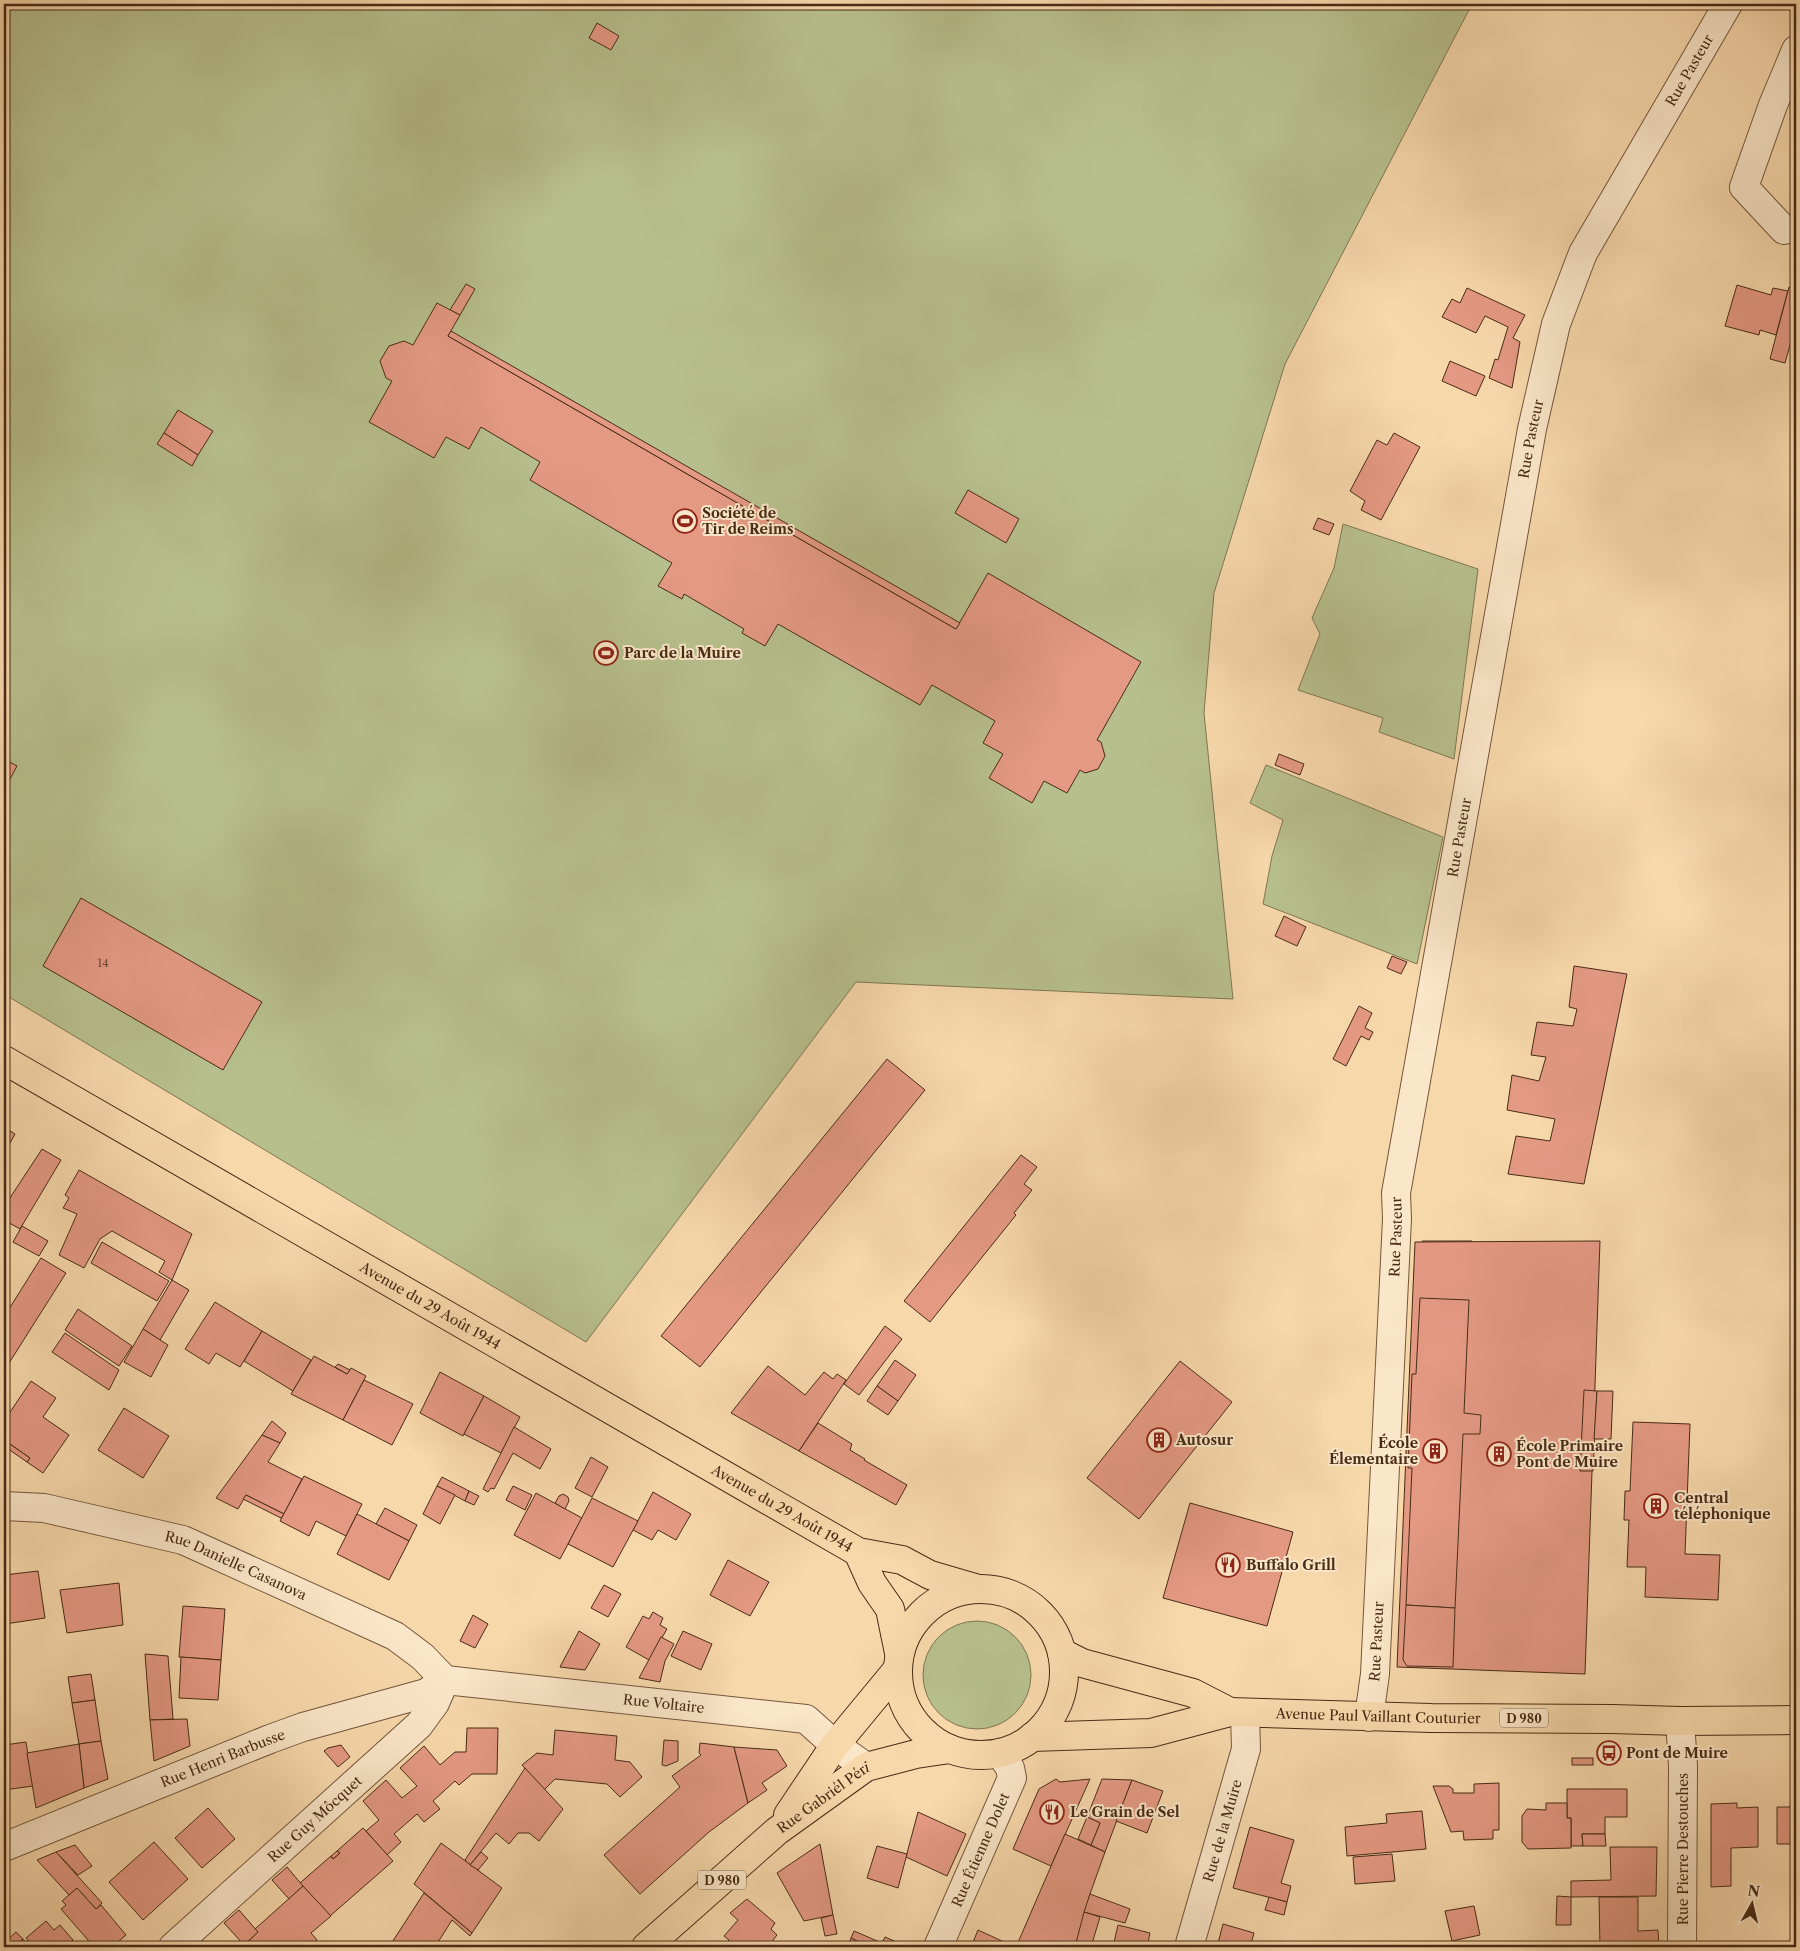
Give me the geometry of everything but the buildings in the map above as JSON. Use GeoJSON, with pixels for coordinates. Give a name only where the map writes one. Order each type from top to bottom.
{"type":"FeatureCollection","features":[{"type":"Feature","properties":{"kind":"main road","name":"Avenue du 29 Août 1944"},"geometry":{"type":"LineString","coordinates":[[4,1060],[858,1552],[902,1560],[930,1575],[978,1589]]}},
{"type":"Feature","properties":{"kind":"main road","name":"Avenue du 29 Août 1944"},"geometry":{"type":"LineString","coordinates":[[858,1552],[872,1583],[890,1609],[898,1662]]}},
{"type":"Feature","properties":{"kind":"main road"},"geometry":{"type":"LineString","coordinates":[[978,1589],[1001,1592],[1022,1600],[1040,1614],[1054,1632],[1062,1653],[1064,1672],[1062,1690],[1056,1708],[1045,1724],[1032,1737],[1000,1753],[975,1755],[950,1749],[922,1731],[903,1703],[898,1662],[907,1633],[920,1615],[937,1601],[957,1592],[978,1589]]}},
{"type":"Feature","properties":{"kind":"main road","name":"Avenue Paul Vaillant Couturier"},"geometry":{"type":"LineString","coordinates":[[1062,1653],[1082,1664],[1193,1693],[1237,1712]]}},
{"type":"Feature","properties":{"kind":"main road","name":"Rue Gabriél Péri"},"geometry":{"type":"LineString","coordinates":[[777,1831],[835,1745],[898,1662]]}},
{"type":"Feature","properties":{"kind":"main road","name":"Avenue Paul Vaillant Couturier"},"geometry":{"type":"LineString","coordinates":[[1032,1737],[1151,1733],[1237,1712],[1368,1717],[1612,1718],[1680,1721],[1796,1720]]}},
{"type":"Feature","properties":{"kind":"main road","name":"Rue Gabriél Péri"},"geometry":{"type":"LineString","coordinates":[[777,1831],[866,1767],[916,1754],[950,1749]]}},
{"type":"Feature","properties":{"kind":"main road","name":"D 980"},"geometry":{"type":"LineString","coordinates":[[646,1947],[777,1831]]}},
{"type":"Feature","properties":{"kind":"street","name":"Rue Pasteur"},"geometry":{"type":"LineString","coordinates":[[1368,1717],[1375,1674],[1397,1218],[1396,1193],[1532,429],[1556,324],[1583,252],[1728,4]]}},
{"type":"Feature","properties":{"kind":"street"},"geometry":{"type":"LineString","coordinates":[[1784,230],[1744,187],[1773,105],[1796,50]]}},
{"type":"Feature","properties":{"kind":"street","name":"Rue Danielle Casanova"},"geometry":{"type":"LineString","coordinates":[[4,1506],[44,1508],[183,1540],[395,1636],[423,1657],[445,1680]]}},
{"type":"Feature","properties":{"kind":"street","name":"Rue Voltaire"},"geometry":{"type":"LineString","coordinates":[[445,1680],[806,1719],[835,1745],[866,1767]]}},
{"type":"Feature","properties":{"kind":"street","name":"Rue Henri Barbusse"},"geometry":{"type":"LineString","coordinates":[[4,1847],[270,1739],[312,1724],[426,1693],[445,1680]]}},
{"type":"Feature","properties":{"kind":"street","name":"Rue Guy Môcquet"},"geometry":{"type":"LineString","coordinates":[[173,1947],[420,1725],[435,1703],[445,1680]]}},
{"type":"Feature","properties":{"kind":"street","name":"Rue de la Muire"},"geometry":{"type":"LineString","coordinates":[[1189,1947],[1246,1749],[1237,1712]]}},
{"type":"Feature","properties":{"kind":"street","name":"Rue Pierre Destouches"},"geometry":{"type":"LineString","coordinates":[[1680,1721],[1683,1766],[1682,1947]]}},
{"type":"Feature","properties":{"kind":"street","name":"Rue Étienne Dolet"},"geometry":{"type":"LineString","coordinates":[[938,1947],[1012,1778],[1010,1768],[1000,1753]]}},
{"type":"Feature","properties":{"kind":"green space","name":"Parc de la Muire"},"geometry":{"type":"Polygon","coordinates":[[[4,4],[1472,4],[1285,364],[1214,593],[1204,713],[1233,999],[856,982],[586,1342],[4,994],[4,4]]]}},
{"type":"Feature","properties":{"kind":"green space"},"geometry":{"type":"Polygon","coordinates":[[[1343,524],[1478,569],[1454,759],[1379,732],[1383,718],[1298,690],[1320,634],[1312,618],[1334,568],[1343,524]]]}},
{"type":"Feature","properties":{"kind":"green space"},"geometry":{"type":"Polygon","coordinates":[[[1266,765],[1443,837],[1417,964],[1263,904],[1272,856],[1283,820],[1250,803],[1266,765]]]}},
{"type":"Feature","properties":{"kind":"green space"},"geometry":{"type":"Polygon","coordinates":[[[977,1621],[998,1625],[1015,1637],[1027,1654],[1031,1675],[1027,1696],[1015,1713],[998,1725],[977,1729],[956,1725],[939,1713],[927,1696],[923,1675],[927,1654],[939,1637],[956,1625],[977,1621]]]}},
{"type":"Feature","properties":{"kind":"place","name":"Société de Tir de Reims"},"geometry":{"type":"Point","coordinates":[685,521]}},
{"type":"Feature","properties":{"kind":"place","name":"Parc de la Muire"},"geometry":{"type":"Point","coordinates":[606,653]}},
{"type":"Feature","properties":{"kind":"place","name":"Autosur"},"geometry":{"type":"Point","coordinates":[1159,1440]}},
{"type":"Feature","properties":{"kind":"place","name":"École Élementaire"},"geometry":{"type":"Point","coordinates":[1435,1451]}},
{"type":"Feature","properties":{"kind":"place","name":"École Primaire Pont de Muire"},"geometry":{"type":"Point","coordinates":[1499,1454]}},
{"type":"Feature","properties":{"kind":"place","name":"Central téléphonique"},"geometry":{"type":"Point","coordinates":[1656,1506]}},
{"type":"Feature","properties":{"kind":"place","name":"Buffalo Grill"},"geometry":{"type":"Point","coordinates":[1228,1565]}},
{"type":"Feature","properties":{"kind":"place","name":"Pont de Muire"},"geometry":{"type":"Point","coordinates":[1609,1753]}},
{"type":"Feature","properties":{"kind":"place","name":"Le Grain de Sel"},"geometry":{"type":"Point","coordinates":[1052,1812]}}]}
